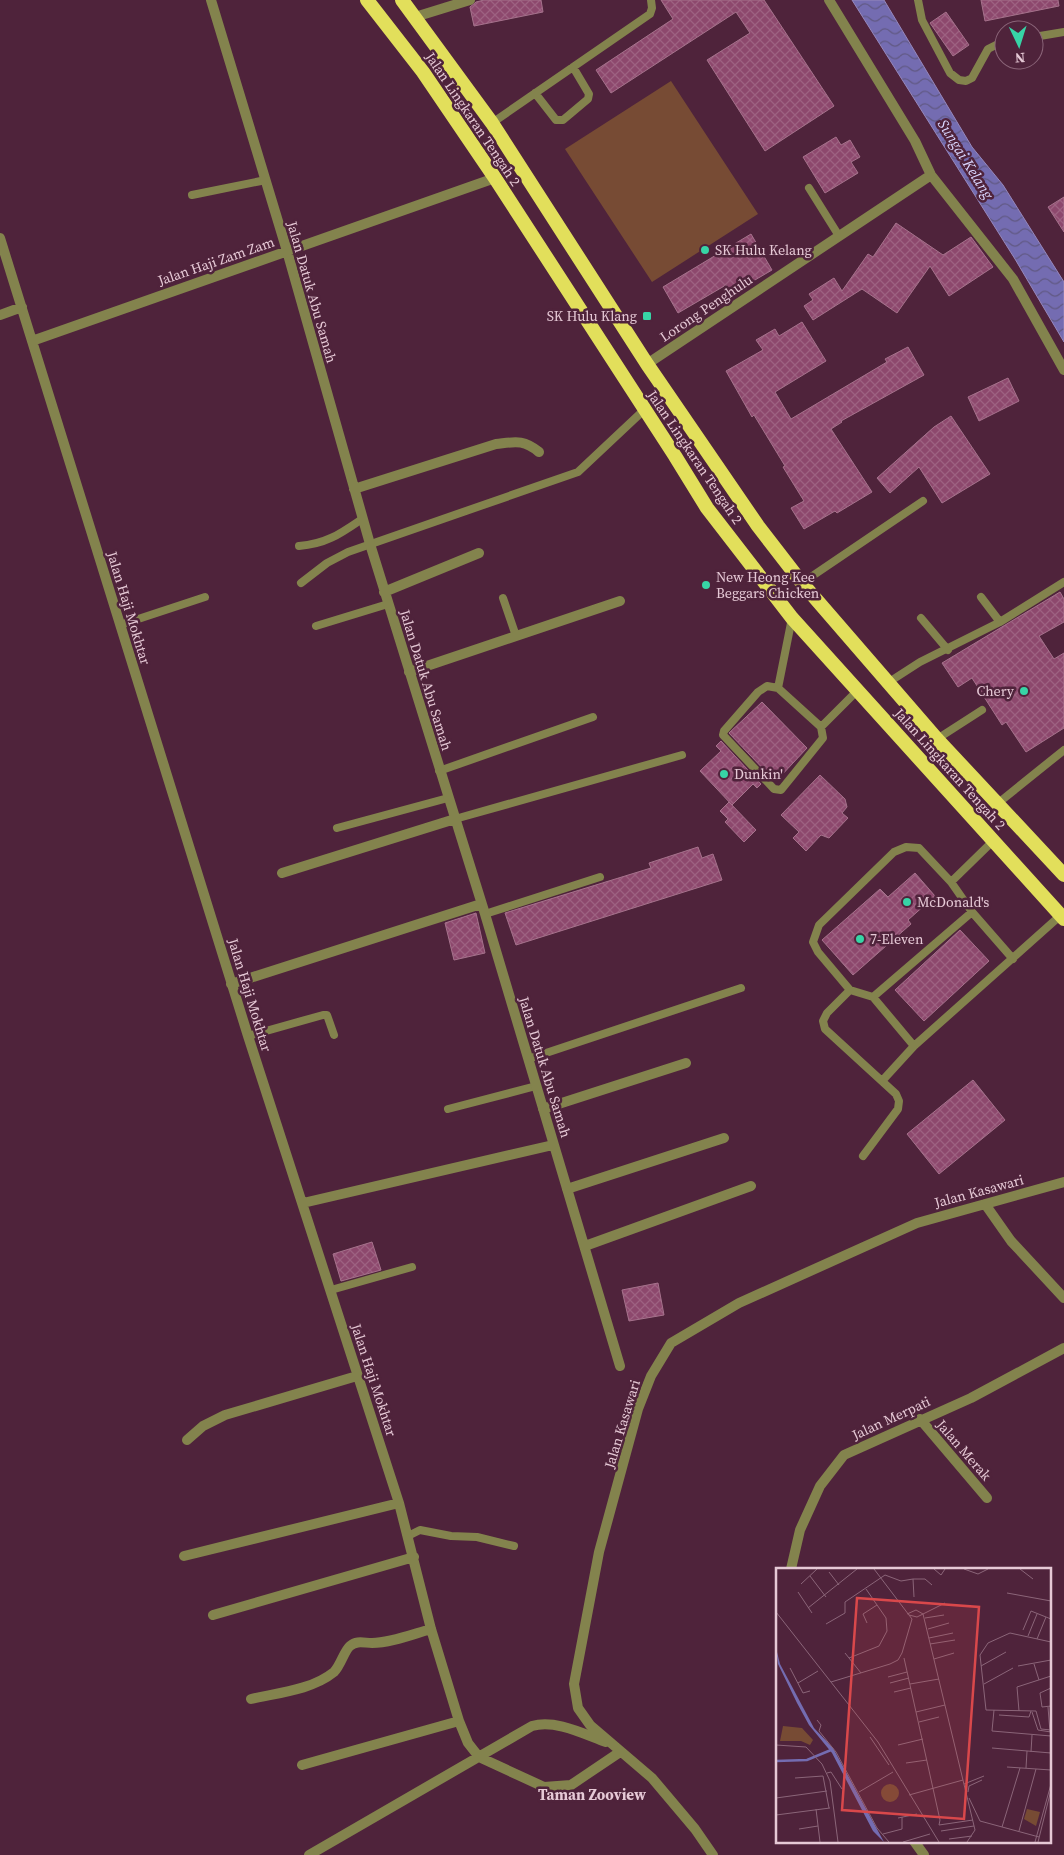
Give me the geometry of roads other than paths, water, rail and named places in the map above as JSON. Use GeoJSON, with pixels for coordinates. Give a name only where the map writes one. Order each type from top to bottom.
{"type":"FeatureCollection","features":[{"type":"Feature","properties":{"kind":"highway","name":"Jalan Lingkaran Tengah 2"},"geometry":{"type":"LineString","coordinates":[[367,0],[423,72],[495,178],[707,508],[792,618],[1063,917]]}},
{"type":"Feature","properties":{"kind":"highway","name":"Jalan Lingkaran Tengah 2"},"geometry":{"type":"LineString","coordinates":[[402,0],[492,123],[647,364],[758,526],[802,583],[937,739],[1064,876]]}},
{"type":"Feature","properties":{"kind":"street","name":"Jalan Datuk Abu Samah"},"geometry":{"type":"LineString","coordinates":[[211,0],[266,180],[362,519],[439,772],[485,914],[620,1366]]}},
{"type":"Feature","properties":{"kind":"street"},"geometry":{"type":"LineString","coordinates":[[415,17],[470,0]]}},
{"type":"Feature","properties":{"kind":"street"},"geometry":{"type":"LineString","coordinates":[[829,0],[915,142],[931,175],[1013,279],[1064,370]]}},
{"type":"Feature","properties":{"kind":"street","name":"Lorong Penghulu"},"geometry":{"type":"LineString","coordinates":[[647,364],[931,175]]}},
{"type":"Feature","properties":{"kind":"street","name":"Jalan Haji Zam Zam"},"geometry":{"type":"LineString","coordinates":[[32,341],[495,178]]}},
{"type":"Feature","properties":{"kind":"street","name":"Jalan Haji Mokhtar"},"geometry":{"type":"LineString","coordinates":[[0,238],[231,984],[399,1504],[459,1722],[468,1744],[480,1757]]}},
{"type":"Feature","properties":{"kind":"street"},"geometry":{"type":"LineString","coordinates":[[0,315],[22,307]]}},
{"type":"Feature","properties":{"kind":"street"},"geometry":{"type":"LineString","coordinates":[[354,489],[496,444],[524,443],[529,444],[539,452]]}},
{"type":"Feature","properties":{"kind":"street"},"geometry":{"type":"LineString","coordinates":[[384,592],[479,552]]}},
{"type":"Feature","properties":{"kind":"street"},"geometry":{"type":"LineString","coordinates":[[409,672],[620,601]]}},
{"type":"Feature","properties":{"kind":"street"},"geometry":{"type":"LineString","coordinates":[[282,873],[455,819]]}},
{"type":"Feature","properties":{"kind":"street"},"geometry":{"type":"LineString","coordinates":[[231,984],[481,904]]}},
{"type":"Feature","properties":{"kind":"street"},"geometry":{"type":"LineString","coordinates":[[544,1110],[686,1063]]}},
{"type":"Feature","properties":{"kind":"street"},"geometry":{"type":"LineString","coordinates":[[567,1189],[724,1138]]}},
{"type":"Feature","properties":{"kind":"street"},"geometry":{"type":"LineString","coordinates":[[303,1203],[553,1145]]}},
{"type":"Feature","properties":{"kind":"street","name":"Jalan Kasawari"},"geometry":{"type":"LineString","coordinates":[[713,1855],[695,1829],[652,1778],[590,1724],[578,1708],[574,1684],[599,1552],[638,1409],[651,1376],[671,1343],[740,1303],[917,1223],[1064,1182]]}},
{"type":"Feature","properties":{"kind":"street"},"geometry":{"type":"LineString","coordinates":[[585,1246],[751,1186]]}},
{"type":"Feature","properties":{"kind":"street"},"geometry":{"type":"LineString","coordinates":[[985,1204],[1011,1240],[1064,1298]]}},
{"type":"Feature","properties":{"kind":"street","name":"Jalan Merpati"},"geometry":{"type":"LineString","coordinates":[[791,1568],[800,1530],[820,1486],[844,1455],[970,1398],[1064,1348]]}},
{"type":"Feature","properties":{"kind":"street"},"geometry":{"type":"LineString","coordinates":[[188,1440],[203,1426],[225,1415],[357,1376]]}},
{"type":"Feature","properties":{"kind":"street","name":"Jalan Merak"},"geometry":{"type":"LineString","coordinates":[[920,1419],[987,1498]]}},
{"type":"Feature","properties":{"kind":"street"},"geometry":{"type":"LineString","coordinates":[[184,1556],[399,1504]]}},
{"type":"Feature","properties":{"kind":"street"},"geometry":{"type":"LineString","coordinates":[[213,1615],[414,1557]]}},
{"type":"Feature","properties":{"kind":"street"},"geometry":{"type":"LineString","coordinates":[[251,1699],[302,1687],[322,1679],[335,1670],[349,1646],[360,1642],[372,1643],[389,1640],[432,1629]]}},
{"type":"Feature","properties":{"kind":"street"},"geometry":{"type":"LineString","coordinates":[[302,1765],[459,1722]]}},
{"type":"Feature","properties":{"kind":"street"},"geometry":{"type":"LineString","coordinates":[[309,1855],[532,1726],[541,1723],[553,1725],[609,1742]]}},
{"type":"Feature","properties":{"kind":"street"},"geometry":{"type":"LineString","coordinates":[[480,1757],[544,1786],[571,1785],[620,1752]]}},
{"type":"Feature","properties":{"kind":"street"},"geometry":{"type":"LineString","coordinates":[[915,1842],[924,1855]]}},
{"type":"Feature","properties":{"kind":"lane"},"geometry":{"type":"LineString","coordinates":[[492,123],[650,14],[652,8],[651,0]]}},
{"type":"Feature","properties":{"kind":"lane"},"geometry":{"type":"LineString","coordinates":[[918,0],[922,20],[950,73],[959,80],[966,81],[972,78],[988,49],[994,46]]}},
{"type":"Feature","properties":{"kind":"lane"},"geometry":{"type":"LineString","coordinates":[[1044,35],[1064,32]]}},
{"type":"Feature","properties":{"kind":"lane"},"geometry":{"type":"LineString","coordinates":[[535,93],[556,120],[563,120],[588,99],[590,94],[573,67]]}},
{"type":"Feature","properties":{"kind":"lane"},"geometry":{"type":"LineString","coordinates":[[192,195],[266,180]]}},
{"type":"Feature","properties":{"kind":"lane"},"geometry":{"type":"LineString","coordinates":[[809,188],[838,236]]}},
{"type":"Feature","properties":{"kind":"lane"},"geometry":{"type":"LineString","coordinates":[[301,583],[334,559],[348,552],[578,472],[644,410]]}},
{"type":"Feature","properties":{"kind":"lane"},"geometry":{"type":"LineString","coordinates":[[802,583],[922,501]]}},
{"type":"Feature","properties":{"kind":"lane"},"geometry":{"type":"LineString","coordinates":[[299,546],[317,545],[334,538],[362,519]]}},
{"type":"Feature","properties":{"kind":"lane"},"geometry":{"type":"LineString","coordinates":[[889,682],[920,662],[948,650],[1000,622],[1064,582]]}},
{"type":"Feature","properties":{"kind":"lane"},"geometry":{"type":"LineString","coordinates":[[120,625],[205,597]]}},
{"type":"Feature","properties":{"kind":"lane"},"geometry":{"type":"LineString","coordinates":[[981,597],[1000,622]]}},
{"type":"Feature","properties":{"kind":"lane"},"geometry":{"type":"LineString","coordinates":[[503,598],[516,636]]}},
{"type":"Feature","properties":{"kind":"lane"},"geometry":{"type":"LineString","coordinates":[[316,626],[388,604]]}},
{"type":"Feature","properties":{"kind":"lane"},"geometry":{"type":"LineString","coordinates":[[778,688],[792,618]]}},
{"type":"Feature","properties":{"kind":"lane"},"geometry":{"type":"LineString","coordinates":[[921,618],[948,650]]}},
{"type":"Feature","properties":{"kind":"lane"},"geometry":{"type":"LineString","coordinates":[[768,686],[778,688],[821,727],[824,738],[781,790],[774,789],[723,735],[724,731],[758,692],[768,686]]}},
{"type":"Feature","properties":{"kind":"lane"},"geometry":{"type":"LineString","coordinates":[[821,727],[857,691]]}},
{"type":"Feature","properties":{"kind":"lane"},"geometry":{"type":"LineString","coordinates":[[937,739],[982,710]]}},
{"type":"Feature","properties":{"kind":"lane"},"geometry":{"type":"LineString","coordinates":[[439,772],[593,717]]}},
{"type":"Feature","properties":{"kind":"lane"},"geometry":{"type":"LineString","coordinates":[[997,804],[1064,750]]}},
{"type":"Feature","properties":{"kind":"lane"},"geometry":{"type":"LineString","coordinates":[[455,819],[682,754]]}},
{"type":"Feature","properties":{"kind":"lane"},"geometry":{"type":"LineString","coordinates":[[337,828],[448,798]]}},
{"type":"Feature","properties":{"kind":"lane"},"geometry":{"type":"LineString","coordinates":[[951,882],[993,842]]}},
{"type":"Feature","properties":{"kind":"lane"},"geometry":{"type":"LineString","coordinates":[[914,1046],[873,997],[850,990],[818,952],[813,942],[819,925],[894,852],[906,847],[919,848],[951,882],[972,912],[1013,959]]}},
{"type":"Feature","properties":{"kind":"lane"},"geometry":{"type":"LineString","coordinates":[[485,914],[600,878]]}},
{"type":"Feature","properties":{"kind":"lane"},"geometry":{"type":"LineString","coordinates":[[873,997],[972,912]]}},
{"type":"Feature","properties":{"kind":"lane"},"geometry":{"type":"LineString","coordinates":[[882,1081],[914,1046],[1063,917]]}},
{"type":"Feature","properties":{"kind":"lane"},"geometry":{"type":"LineString","coordinates":[[528,1059],[741,988]]}},
{"type":"Feature","properties":{"kind":"lane"},"geometry":{"type":"LineString","coordinates":[[850,990],[827,1013],[823,1021],[825,1029],[896,1094],[899,1101],[898,1109],[863,1156]]}},
{"type":"Feature","properties":{"kind":"lane"},"geometry":{"type":"LineString","coordinates":[[248,1036],[322,1015],[327,1015],[329,1018],[334,1035]]}},
{"type":"Feature","properties":{"kind":"lane"},"geometry":{"type":"LineString","coordinates":[[448,1109],[536,1086]]}},
{"type":"Feature","properties":{"kind":"lane"},"geometry":{"type":"LineString","coordinates":[[331,1290],[412,1267]]}},
{"type":"Feature","properties":{"kind":"lane"},"geometry":{"type":"LineString","coordinates":[[408,1536],[420,1530],[451,1536],[477,1537],[514,1546]]}},
{"type":"Feature","properties":{"kind":"water","name":"Sungai Kelang"},"geometry":{"type":"Polygon","coordinates":[[[852,0],[884,0],[972,147],[1003,185],[1064,282],[1064,342],[1015,259],[852,0]]]}},
{"type":"Feature","properties":{"kind":"place","name":"SK Hulu Kelang"},"geometry":{"type":"Point","coordinates":[705,250]}},
{"type":"Feature","properties":{"kind":"place","name":"SK Hulu Klang"},"geometry":{"type":"Point","coordinates":[647,316]}},
{"type":"Feature","properties":{"kind":"place","name":"New Heong Kee Beggars Chicken"},"geometry":{"type":"Point","coordinates":[706,585]}},
{"type":"Feature","properties":{"kind":"place","name":"Chery"},"geometry":{"type":"Point","coordinates":[1024,691]}},
{"type":"Feature","properties":{"kind":"place","name":"Dunkin'"},"geometry":{"type":"Point","coordinates":[724,774]}},
{"type":"Feature","properties":{"kind":"place","name":"McDonald's"},"geometry":{"type":"Point","coordinates":[907,902]}},
{"type":"Feature","properties":{"kind":"place","name":"7-Eleven"},"geometry":{"type":"Point","coordinates":[860,939]}},
{"type":"Feature","properties":{"kind":"district","name":"Taman Zooview"},"geometry":{"type":"Point","coordinates":[592,1794]}}]}
